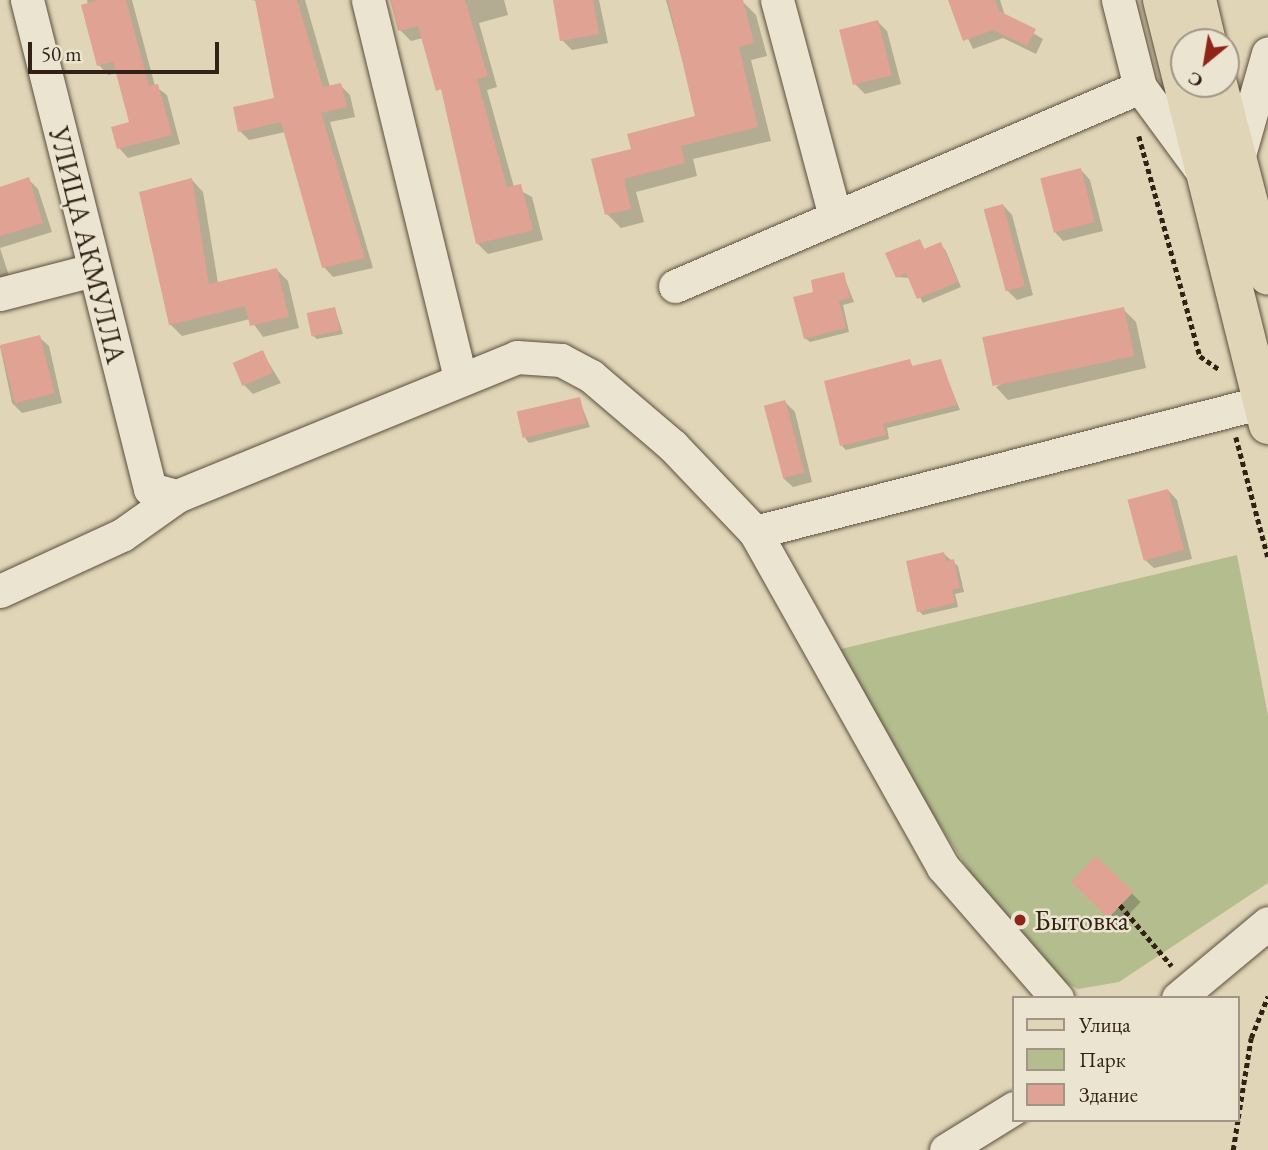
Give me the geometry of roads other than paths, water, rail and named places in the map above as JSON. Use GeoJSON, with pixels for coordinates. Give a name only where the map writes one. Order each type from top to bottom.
{"type":"FeatureCollection","features":[{"type":"Feature","properties":{"kind":"main road"},"geometry":{"type":"LineString","coordinates":[[1163,0],[1222,170],[1260,213],[1268,276]]}},
{"type":"Feature","properties":{"kind":"main road"},"geometry":{"type":"LineString","coordinates":[[1197,0],[1204,28]]}},
{"type":"Feature","properties":{"kind":"main road"},"geometry":{"type":"LineString","coordinates":[[1219,98],[1222,170],[1253,413]]}},
{"type":"Feature","properties":{"kind":"street","name":"УЛИЦА АКМУЛЛА"},"geometry":{"type":"LineString","coordinates":[[27,0],[93,270],[164,493]]}},
{"type":"Feature","properties":{"kind":"street"},"geometry":{"type":"LineString","coordinates":[[368,0],[460,377]]}},
{"type":"Feature","properties":{"kind":"street"},"geometry":{"type":"LineString","coordinates":[[777,0],[835,216]]}},
{"type":"Feature","properties":{"kind":"street"},"geometry":{"type":"LineString","coordinates":[[1118,0],[1127,92],[1222,170],[1268,53]]}},
{"type":"Feature","properties":{"kind":"street"},"geometry":{"type":"LineString","coordinates":[[675,286],[1127,92]]}},
{"type":"Feature","properties":{"kind":"street"},"geometry":{"type":"LineString","coordinates":[[0,294],[93,270]]}},
{"type":"Feature","properties":{"kind":"street"},"geometry":{"type":"LineString","coordinates":[[0,591],[122,535],[164,493],[517,357],[571,365],[673,446],[755,533],[943,867],[1055,996]]}},
{"type":"Feature","properties":{"kind":"street"},"geometry":{"type":"LineString","coordinates":[[755,533],[1253,413]]}},
{"type":"Feature","properties":{"kind":"street"},"geometry":{"type":"LineString","coordinates":[[1185,993],[1268,923]]}},
{"type":"Feature","properties":{"kind":"street"},"geometry":{"type":"LineString","coordinates":[[946,1150],[1012,1109]]}},
{"type":"Feature","properties":{"kind":"place","name":"Бытовка"},"geometry":{"type":"Point","coordinates":[1020,920]}}]}
